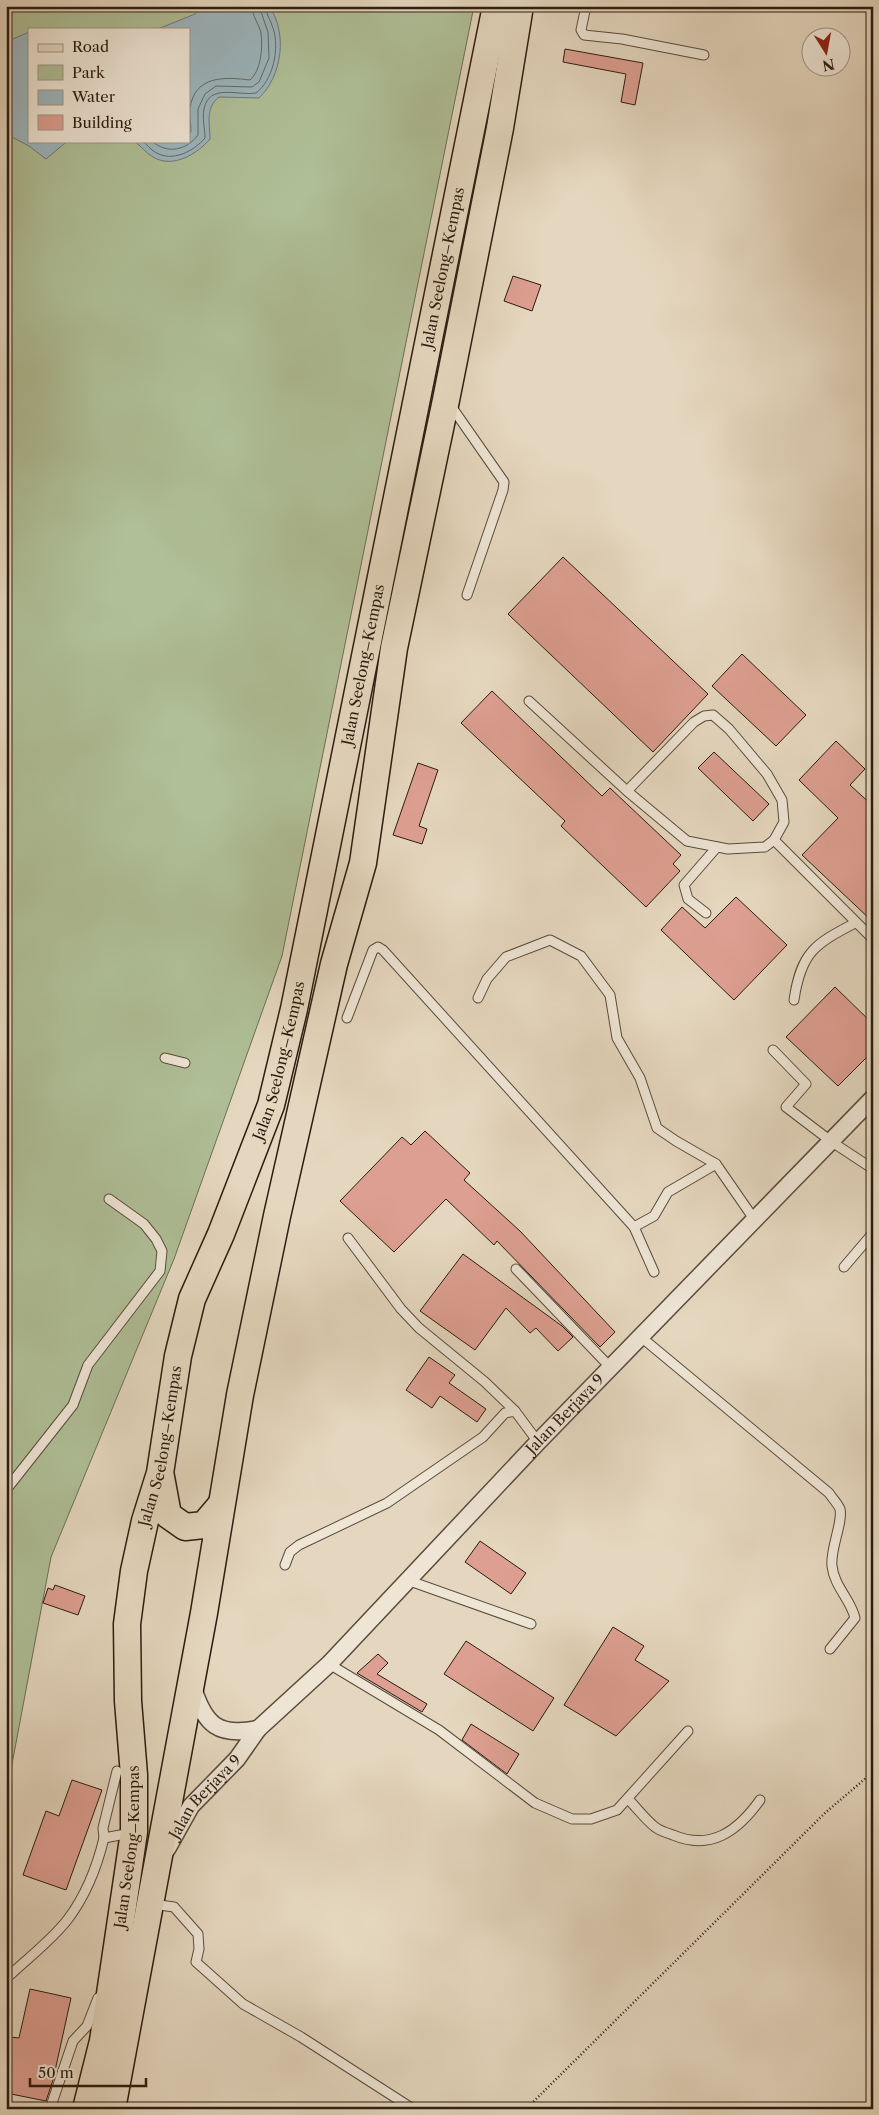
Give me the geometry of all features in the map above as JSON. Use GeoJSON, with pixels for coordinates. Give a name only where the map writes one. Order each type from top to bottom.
{"type":"FeatureCollection","features":[{"type":"Feature","properties":{"kind":"main road","name":"Jalan Seelong–Kempas"},"geometry":{"type":"LineString","coordinates":[[86,2109],[103,2041],[134,1832],[134,1775],[128,1701],[127,1624],[134,1571],[145,1521],[160,1473],[178,1356],[192,1299],[221,1234],[271,1105],[294,1009],[496,6]]}},
{"type":"Feature","properties":{"kind":"main road","name":"Jalan Seelong–Kempas"},"geometry":{"type":"LineString","coordinates":[[112,2109],[191,1681],[240,1395],[334,964],[362,863],[394,648],[500,128],[520,6]]}},
{"type":"Feature","properties":{"kind":"main road"},"geometry":{"type":"LineString","coordinates":[[160,1473],[168,1515],[185,1527],[204,1525],[221,1505]]}},
{"type":"Feature","properties":{"kind":"street","name":"Jalan Berjaya 9"},"geometry":{"type":"LineString","coordinates":[[157,1869],[191,1806],[237,1758],[258,1729],[329,1664],[538,1442],[873,1098]]}},
{"type":"Feature","properties":{"kind":"street","name":"Jalan Berjaya 9"},"geometry":{"type":"LineString","coordinates":[[191,1681],[200,1709],[207,1719],[224,1730],[240,1733],[258,1729]]}},
{"type":"Feature","properties":{"kind":"lane"},"geometry":{"type":"LineString","coordinates":[[586,6],[581,30],[584,34],[622,39],[704,55]]}},
{"type":"Feature","properties":{"kind":"lane"},"geometry":{"type":"LineString","coordinates":[[446,400],[504,482],[503,490],[467,596]]}},
{"type":"Feature","properties":{"kind":"lane"},"geometry":{"type":"LineString","coordinates":[[529,701],[627,792],[687,841],[728,849],[765,847],[774,840],[784,822],[782,800],[767,774],[728,729],[713,715],[704,716],[694,722],[627,792]]}},
{"type":"Feature","properties":{"kind":"lane"},"geometry":{"type":"LineString","coordinates":[[774,840],[873,939]]}},
{"type":"Feature","properties":{"kind":"lane"},"geometry":{"type":"LineString","coordinates":[[706,913],[688,899],[684,885],[717,847]]}},
{"type":"Feature","properties":{"kind":"lane"},"geometry":{"type":"LineString","coordinates":[[794,1000],[797,976],[815,948],[819,943],[855,923]]}},
{"type":"Feature","properties":{"kind":"lane"},"geometry":{"type":"LineString","coordinates":[[478,998],[487,979],[506,957],[550,940],[581,956],[610,995],[617,1038],[640,1078],[657,1128],[716,1164],[754,1219]]}},
{"type":"Feature","properties":{"kind":"lane"},"geometry":{"type":"LineString","coordinates":[[347,1018],[373,950],[378,947],[383,950],[634,1227],[654,1272]]}},
{"type":"Feature","properties":{"kind":"lane"},"geometry":{"type":"LineString","coordinates":[[772,1050],[806,1084],[786,1107],[832,1142],[873,1169]]}},
{"type":"Feature","properties":{"kind":"lane"},"geometry":{"type":"LineString","coordinates":[[165,1058],[185,1063]]}},
{"type":"Feature","properties":{"kind":"lane"},"geometry":{"type":"LineString","coordinates":[[634,1227],[654,1216],[668,1192],[716,1164]]}},
{"type":"Feature","properties":{"kind":"lane"},"geometry":{"type":"LineString","coordinates":[[6,1490],[73,1406],[88,1365],[160,1271],[162,1251],[156,1239],[144,1224],[109,1198]]}},
{"type":"Feature","properties":{"kind":"lane"},"geometry":{"type":"LineString","coordinates":[[844,1266],[873,1232]]}},
{"type":"Feature","properties":{"kind":"lane"},"geometry":{"type":"LineString","coordinates":[[348,1238],[401,1309],[419,1328],[485,1382],[515,1411],[538,1442]]}},
{"type":"Feature","properties":{"kind":"lane"},"geometry":{"type":"LineString","coordinates":[[516,1269],[611,1368]]}},
{"type":"Feature","properties":{"kind":"lane"},"geometry":{"type":"LineString","coordinates":[[641,1337],[829,1493],[835,1501],[840,1510],[838,1528],[832,1550],[832,1568],[840,1590],[852,1606],[855,1618],[830,1649]]}},
{"type":"Feature","properties":{"kind":"lane"},"geometry":{"type":"LineString","coordinates":[[285,1565],[290,1552],[299,1545],[388,1502],[483,1437],[504,1413],[515,1411]]}},
{"type":"Feature","properties":{"kind":"lane"},"geometry":{"type":"LineString","coordinates":[[407,1580],[531,1624]]}},
{"type":"Feature","properties":{"kind":"lane"},"geometry":{"type":"LineString","coordinates":[[329,1664],[439,1730],[536,1803],[572,1819],[591,1820],[617,1810],[688,1731]]}},
{"type":"Feature","properties":{"kind":"lane"},"geometry":{"type":"LineString","coordinates":[[10,1975],[68,1919],[79,1901],[97,1864],[104,1838],[103,1828],[117,1771]]}},
{"type":"Feature","properties":{"kind":"lane"},"geometry":{"type":"LineString","coordinates":[[628,1799],[656,1828],[687,1841],[709,1841],[729,1832],[747,1818],[760,1800]]}},
{"type":"Feature","properties":{"kind":"lane"},"geometry":{"type":"LineString","coordinates":[[104,1838],[134,1832]]}},
{"type":"Feature","properties":{"kind":"lane"},"geometry":{"type":"LineString","coordinates":[[151,1903],[174,1907],[183,1915],[198,1934],[199,1949],[196,1962],[243,2004],[302,2037],[413,2109]]}},
{"type":"Feature","properties":{"kind":"lane"},"geometry":{"type":"LineString","coordinates":[[50,2109],[73,2041],[87,2026],[96,2007],[107,1965],[118,1945]]}},
{"type":"Feature","properties":{"kind":"path"},"geometry":{"type":"LineString","coordinates":[[526,2109],[825,1813],[873,1772]]}},
{"type":"Feature","properties":{"kind":"green space"},"geometry":{"type":"Polygon","coordinates":[[[6,6],[474,6],[282,956],[174,1259],[51,1557],[6,1796],[6,6]]]}},
{"type":"Feature","properties":{"kind":"water"},"geometry":{"type":"Polygon","coordinates":[[[202,6],[269,6],[279,29],[280,54],[273,78],[259,98],[219,97],[210,111],[210,139],[205,145],[192,154],[176,161],[161,160],[150,155],[135,142],[190,142],[190,28],[160,28],[195,14],[202,6]]]}},
{"type":"Feature","properties":{"kind":"water"},"geometry":{"type":"Polygon","coordinates":[[[28,32],[28,142],[68,142],[46,159],[29,146],[6,134],[6,42],[28,32]]]}},
{"type":"Feature","properties":{"kind":"building"},"geometry":{"type":"Polygon","coordinates":[[[565,49],[643,63],[635,105],[621,102],[626,74],[563,62],[565,49]]]}},
{"type":"Feature","properties":{"kind":"building"},"geometry":{"type":"Polygon","coordinates":[[[513,276],[541,285],[532,311],[504,301],[513,276]]]}},
{"type":"Feature","properties":{"kind":"building"},"geometry":{"type":"Polygon","coordinates":[[[563,557],[708,694],[653,752],[508,614],[563,557]]]}},
{"type":"Feature","properties":{"kind":"building"},"geometry":{"type":"Polygon","coordinates":[[[742,654],[806,715],[776,746],[712,686],[742,654]]]}},
{"type":"Feature","properties":{"kind":"building"},"geometry":{"type":"Polygon","coordinates":[[[492,691],[602,796],[610,788],[681,855],[673,864],[680,871],[646,907],[561,826],[565,821],[461,723],[492,691]]]}},
{"type":"Feature","properties":{"kind":"building"},"geometry":{"type":"Polygon","coordinates":[[[836,741],[865,769],[850,785],[873,806],[873,922],[802,855],[838,818],[799,780],[836,741]]]}},
{"type":"Feature","properties":{"kind":"building"},"geometry":{"type":"Polygon","coordinates":[[[714,752],[769,804],[753,821],[698,768],[714,752]]]}},
{"type":"Feature","properties":{"kind":"building"},"geometry":{"type":"Polygon","coordinates":[[[418,763],[438,770],[419,826],[427,829],[422,844],[393,835],[418,763]]]}},
{"type":"Feature","properties":{"kind":"building"},"geometry":{"type":"Polygon","coordinates":[[[736,897],[787,945],[734,1000],[661,930],[682,907],[705,928],[736,897]]]}},
{"type":"Feature","properties":{"kind":"building"},"geometry":{"type":"Polygon","coordinates":[[[835,987],[873,1024],[873,1051],[838,1086],[786,1037],[835,987]]]}},
{"type":"Feature","properties":{"kind":"building"},"geometry":{"type":"Polygon","coordinates":[[[425,1131],[470,1173],[464,1180],[520,1231],[615,1332],[600,1347],[497,1241],[494,1245],[446,1199],[394,1252],[340,1201],[402,1137],[411,1145],[425,1131]]]}},
{"type":"Feature","properties":{"kind":"building"},"geometry":{"type":"Polygon","coordinates":[[[463,1254],[562,1326],[573,1337],[558,1351],[536,1328],[530,1333],[506,1308],[475,1350],[420,1311],[463,1254]]]}},
{"type":"Feature","properties":{"kind":"building"},"geometry":{"type":"Polygon","coordinates":[[[429,1357],[455,1375],[449,1383],[486,1409],[477,1422],[440,1396],[432,1408],[406,1390],[429,1357]]]}},
{"type":"Feature","properties":{"kind":"building"},"geometry":{"type":"Polygon","coordinates":[[[480,1541],[526,1573],[511,1594],[465,1562],[480,1541]]]}},
{"type":"Feature","properties":{"kind":"building"},"geometry":{"type":"Polygon","coordinates":[[[55,1585],[85,1596],[78,1615],[43,1603],[48,1588],[53,1590],[55,1585]]]}},
{"type":"Feature","properties":{"kind":"building"},"geometry":{"type":"Polygon","coordinates":[[[613,1627],[644,1646],[635,1660],[669,1681],[616,1736],[564,1705],[613,1627]]]}},
{"type":"Feature","properties":{"kind":"building"},"geometry":{"type":"Polygon","coordinates":[[[466,1641],[554,1698],[533,1731],[444,1674],[466,1641]]]}},
{"type":"Feature","properties":{"kind":"building"},"geometry":{"type":"Polygon","coordinates":[[[378,1654],[388,1663],[377,1674],[427,1704],[422,1712],[357,1673],[378,1654]]]}},
{"type":"Feature","properties":{"kind":"building"},"geometry":{"type":"Polygon","coordinates":[[[471,1724],[519,1754],[507,1774],[462,1740],[471,1724]]]}},
{"type":"Feature","properties":{"kind":"building"},"geometry":{"type":"Polygon","coordinates":[[[72,1780],[102,1790],[66,1890],[23,1875],[46,1811],[59,1816],[72,1780]]]}},
{"type":"Feature","properties":{"kind":"building"},"geometry":{"type":"Polygon","coordinates":[[[30,1989],[71,1998],[53,2080],[46,2101],[6,2093],[6,2056],[10,2037],[19,2038],[30,1989]]]}}]}
